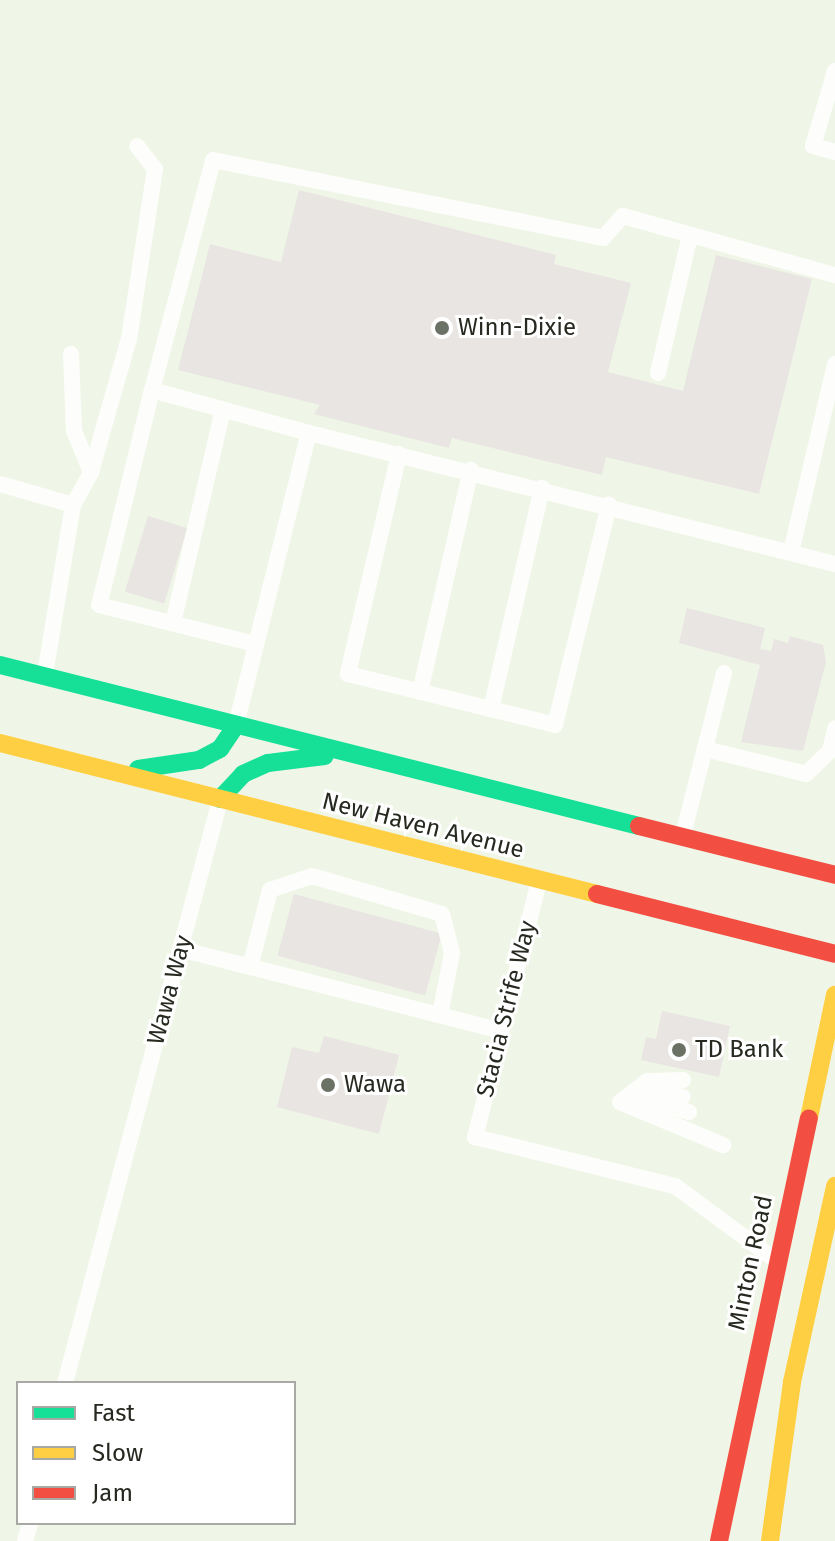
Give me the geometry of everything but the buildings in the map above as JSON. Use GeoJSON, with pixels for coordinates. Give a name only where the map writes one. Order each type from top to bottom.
{"type":"FeatureCollection","features":[{"type":"Feature","properties":{"kind":"main road"},"geometry":{"type":"LineString","coordinates":[[0,665],[835,875]]}},
{"type":"Feature","properties":{"kind":"main road"},"geometry":{"type":"LineString","coordinates":[[116,773],[199,760],[220,749],[236,725]]}},
{"type":"Feature","properties":{"kind":"main road","name":"New Haven Avenue"},"geometry":{"type":"LineString","coordinates":[[0,743],[835,954]]}},
{"type":"Feature","properties":{"kind":"main road"},"geometry":{"type":"LineString","coordinates":[[220,799],[243,774],[268,763],[347,753]]}},
{"type":"Feature","properties":{"kind":"main road","name":"Minton Road"},"geometry":{"type":"LineString","coordinates":[[719,1541],[776,1259],[835,995]]}},
{"type":"Feature","properties":{"kind":"main road"},"geometry":{"type":"LineString","coordinates":[[770,1541],[792,1382],[835,1186]]}},
{"type":"Feature","properties":{"kind":"lane"},"geometry":{"type":"LineString","coordinates":[[835,71],[813,146],[835,152]]}},
{"type":"Feature","properties":{"kind":"lane"},"geometry":{"type":"LineString","coordinates":[[44,676],[73,505],[91,472],[129,339],[155,169],[137,146]]}},
{"type":"Feature","properties":{"kind":"lane"},"geometry":{"type":"LineString","coordinates":[[256,644],[99,605],[213,160],[603,238],[623,216],[835,275]]}},
{"type":"Feature","properties":{"kind":"lane"},"geometry":{"type":"LineString","coordinates":[[658,373],[690,235]]}},
{"type":"Feature","properties":{"kind":"lane"},"geometry":{"type":"LineString","coordinates":[[71,354],[74,431],[91,472]]}},
{"type":"Feature","properties":{"kind":"lane"},"geometry":{"type":"LineString","coordinates":[[791,552],[835,364]]}},
{"type":"Feature","properties":{"kind":"lane"},"geometry":{"type":"LineString","coordinates":[[152,390],[309,433],[471,470],[835,564]]}},
{"type":"Feature","properties":{"kind":"lane"},"geometry":{"type":"LineString","coordinates":[[173,623],[223,410]]}},
{"type":"Feature","properties":{"kind":"lane"},"geometry":{"type":"LineString","coordinates":[[236,725],[309,433]]}},
{"type":"Feature","properties":{"kind":"lane"},"geometry":{"type":"LineString","coordinates":[[399,454],[348,674],[555,725],[609,505]]}},
{"type":"Feature","properties":{"kind":"lane"},"geometry":{"type":"LineString","coordinates":[[420,692],[471,470]]}},
{"type":"Feature","properties":{"kind":"lane"},"geometry":{"type":"LineString","coordinates":[[0,484],[73,505]]}},
{"type":"Feature","properties":{"kind":"lane"},"geometry":{"type":"LineString","coordinates":[[491,709],[542,488]]}},
{"type":"Feature","properties":{"kind":"lane"},"geometry":{"type":"LineString","coordinates":[[683,837],[724,673]]}},
{"type":"Feature","properties":{"kind":"lane"},"geometry":{"type":"LineString","coordinates":[[705,749],[806,774],[830,751],[835,729]]}},
{"type":"Feature","properties":{"kind":"lane","name":"Wawa Way"},"geometry":{"type":"LineString","coordinates":[[66,1381],[220,799]]}},
{"type":"Feature","properties":{"kind":"lane"},"geometry":{"type":"LineString","coordinates":[[250,967],[270,890],[312,876],[442,914],[452,953],[440,1015]]}},
{"type":"Feature","properties":{"kind":"lane","name":"Stacia Strife Way"},"geometry":{"type":"LineString","coordinates":[[539,880],[475,1137],[675,1186],[776,1259]]}},
{"type":"Feature","properties":{"kind":"lane"},"geometry":{"type":"LineString","coordinates":[[180,949],[501,1031]]}},
{"type":"Feature","properties":{"kind":"lane"},"geometry":{"type":"LineString","coordinates":[[647,1081],[685,1096],[631,1094],[647,1081]]}},
{"type":"Feature","properties":{"kind":"lane"},"geometry":{"type":"LineString","coordinates":[[631,1094],[723,1145]]}},
{"type":"Feature","properties":{"kind":"traffic: fast"},"geometry":{"type":"LineString","coordinates":[[0,665],[639,826]]}},
{"type":"Feature","properties":{"kind":"traffic: fast"},"geometry":{"type":"LineString","coordinates":[[138,769],[199,760],[220,749],[236,725]]}},
{"type":"Feature","properties":{"kind":"traffic: fast"},"geometry":{"type":"LineString","coordinates":[[220,799],[243,774],[268,763],[325,756]]}},
{"type":"Feature","properties":{"kind":"traffic: slow"},"geometry":{"type":"LineString","coordinates":[[0,743],[597,894]]}},
{"type":"Feature","properties":{"kind":"traffic: slow"},"geometry":{"type":"LineString","coordinates":[[809,1118],[835,995]]}},
{"type":"Feature","properties":{"kind":"traffic: slow"},"geometry":{"type":"LineString","coordinates":[[770,1541],[792,1382],[835,1186]]}},
{"type":"Feature","properties":{"kind":"traffic: jam"},"geometry":{"type":"LineString","coordinates":[[639,826],[835,875]]}},
{"type":"Feature","properties":{"kind":"traffic: jam"},"geometry":{"type":"LineString","coordinates":[[597,894],[835,954]]}},
{"type":"Feature","properties":{"kind":"traffic: jam"},"geometry":{"type":"LineString","coordinates":[[719,1541],[809,1118]]}},
{"type":"Feature","properties":{"kind":"place","name":"Winn-Dixie"},"geometry":{"type":"Point","coordinates":[442,328]}},
{"type":"Feature","properties":{"kind":"place","name":"TD Bank"},"geometry":{"type":"Point","coordinates":[679,1050]}},
{"type":"Feature","properties":{"kind":"place","name":"Wawa"},"geometry":{"type":"Point","coordinates":[328,1085]}}]}
